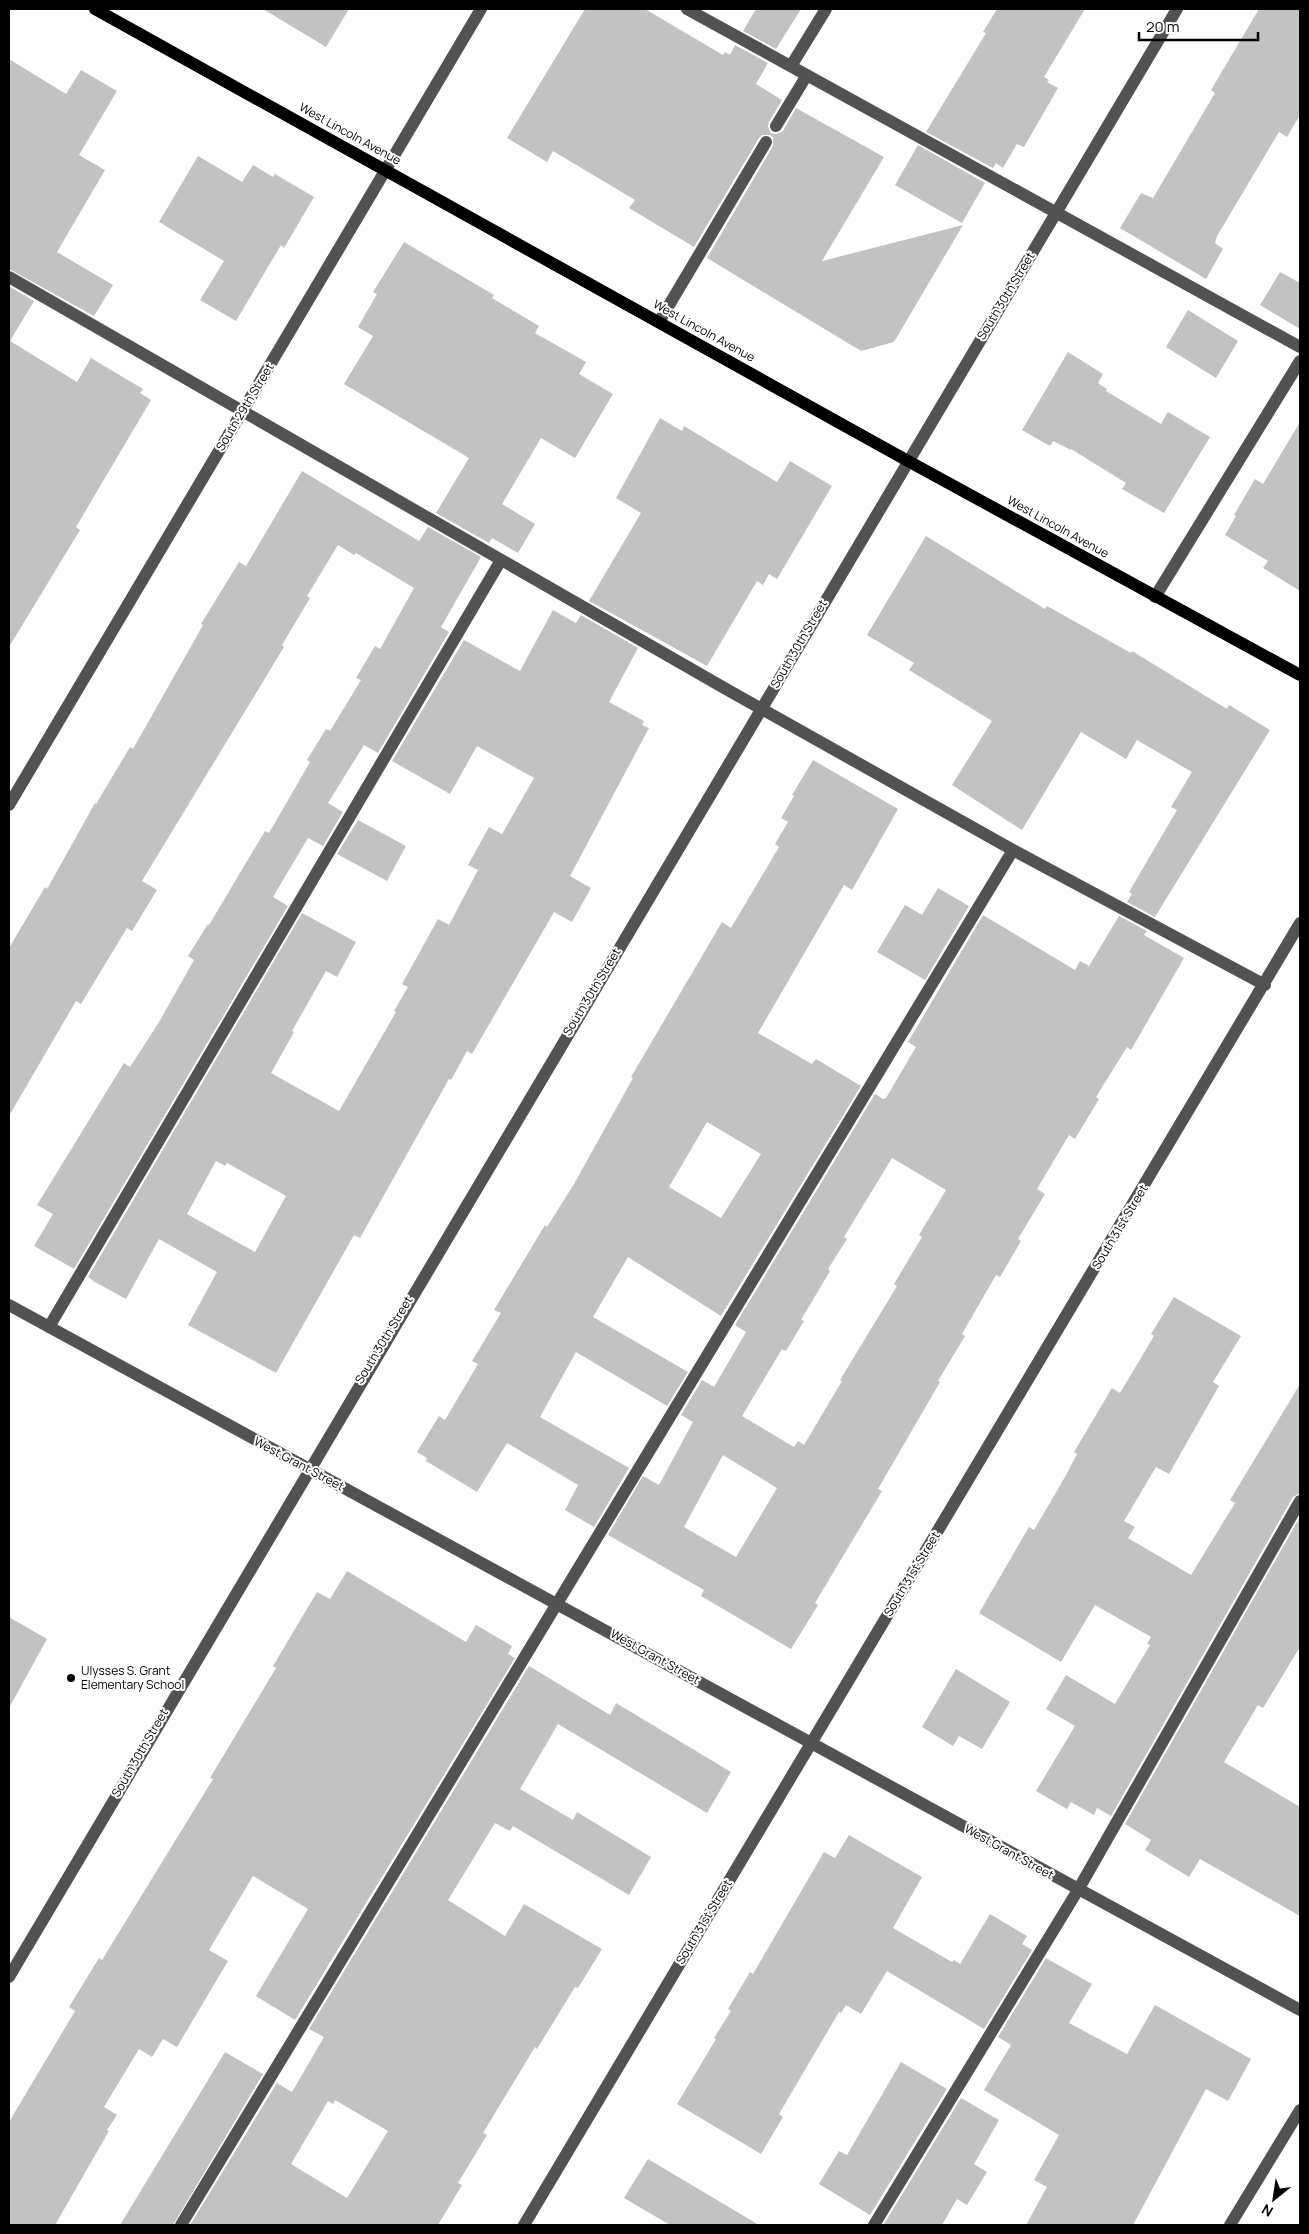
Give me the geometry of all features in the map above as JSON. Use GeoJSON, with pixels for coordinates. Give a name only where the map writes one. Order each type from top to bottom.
{"type":"FeatureCollection","features":[{"type":"Feature","properties":{"kind":"main road","name":"West Lincoln Avenue"},"geometry":{"type":"LineString","coordinates":[[95,9],[908,461],[1300,675]]}},
{"type":"Feature","properties":{"kind":"street","name":"South 29th Street"},"geometry":{"type":"LineString","coordinates":[[9,804],[481,9]]}},
{"type":"Feature","properties":{"kind":"street"},"geometry":{"type":"LineString","coordinates":[[687,9],[1300,347]]}},
{"type":"Feature","properties":{"kind":"street"},"geometry":{"type":"LineString","coordinates":[[791,66],[826,9]]}},
{"type":"Feature","properties":{"kind":"street","name":"South 30th Street"},"geometry":{"type":"LineString","coordinates":[[9,1977],[307,1469],[1176,9]]}},
{"type":"Feature","properties":{"kind":"street"},"geometry":{"type":"LineString","coordinates":[[776,126],[807,75]]}},
{"type":"Feature","properties":{"kind":"street"},"geometry":{"type":"LineString","coordinates":[[659,322],[766,142]]}},
{"type":"Feature","properties":{"kind":"street"},"geometry":{"type":"LineString","coordinates":[[9,277],[761,708],[1013,850],[1265,985]]}},
{"type":"Feature","properties":{"kind":"street"},"geometry":{"type":"LineString","coordinates":[[1155,597],[1300,361]]}},
{"type":"Feature","properties":{"kind":"street"},"geometry":{"type":"LineString","coordinates":[[49,1327],[501,560]]}},
{"type":"Feature","properties":{"kind":"street"},"geometry":{"type":"LineString","coordinates":[[181,2225],[1013,850]]}},
{"type":"Feature","properties":{"kind":"street","name":"South 31st Street"},"geometry":{"type":"LineString","coordinates":[[524,2225],[1265,985],[1300,923]]}},
{"type":"Feature","properties":{"kind":"street","name":"West Grant Street"},"geometry":{"type":"LineString","coordinates":[[9,1305],[1300,2010]]}},
{"type":"Feature","properties":{"kind":"street"},"geometry":{"type":"LineString","coordinates":[[874,2225],[1078,1890],[1300,1501]]}},
{"type":"Feature","properties":{"kind":"street"},"geometry":{"type":"LineString","coordinates":[[1230,2225],[1300,2110]]}},
{"type":"Feature","properties":{"kind":"building"},"geometry":{"type":"Polygon","coordinates":[[[263,9],[349,9],[326,47],[263,9]]]}},
{"type":"Feature","properties":{"kind":"building"},"geometry":{"type":"Polygon","coordinates":[[[585,9],[645,9],[723,55],[725,52],[730,55],[735,45],[768,63],[756,84],[782,100],[769,122],[768,126],[771,133],[776,134],[783,131],[796,108],[884,157],[822,261],[963,225],[894,342],[861,351],[707,258],[773,146],[773,138],[770,135],[762,135],[759,138],[694,247],[629,208],[635,200],[553,151],[547,162],[507,138],[585,9]]]}},
{"type":"Feature","properties":{"kind":"building"},"geometry":{"type":"Polygon","coordinates":[[[756,9],[801,9],[776,49],[743,31],[756,9]]]}},
{"type":"Feature","properties":{"kind":"building"},"geometry":{"type":"Polygon","coordinates":[[[997,9],[1085,9],[1044,77],[1049,80],[1047,82],[1058,88],[1024,147],[1017,144],[1003,168],[996,163],[993,168],[926,132],[986,33],[983,32],[997,9]]]}},
{"type":"Feature","properties":{"kind":"building"},"geometry":{"type":"Polygon","coordinates":[[[1259,9],[1300,9],[1300,115],[1287,137],[1279,132],[1217,236],[1215,243],[1223,249],[1206,279],[1120,228],[1141,193],[1153,198],[1215,93],[1211,90],[1259,9]]]}},
{"type":"Feature","properties":{"kind":"building"},"geometry":{"type":"Polygon","coordinates":[[[9,59],[66,94],[81,70],[117,91],[79,155],[105,170],[57,252],[113,285],[94,316],[9,269],[9,59]]]}},
{"type":"Feature","properties":{"kind":"building"},"geometry":{"type":"Polygon","coordinates":[[[918,145],[985,183],[962,223],[895,185],[918,145]]]}},
{"type":"Feature","properties":{"kind":"building"},"geometry":{"type":"Polygon","coordinates":[[[198,156],[242,182],[253,165],[273,177],[275,174],[314,197],[284,248],[281,245],[236,321],[200,300],[224,261],[159,222],[198,156]]]}},
{"type":"Feature","properties":{"kind":"building"},"geometry":{"type":"Polygon","coordinates":[[[404,242],[494,295],[492,298],[539,326],[535,333],[586,362],[579,374],[613,394],[575,458],[541,438],[502,504],[535,524],[518,553],[492,538],[489,543],[436,513],[469,458],[344,384],[373,336],[358,327],[377,294],[373,292],[404,242]]]}},
{"type":"Feature","properties":{"kind":"building"},"geometry":{"type":"Polygon","coordinates":[[[1280,272],[1300,283],[1300,329],[1260,305],[1280,272]]]}},
{"type":"Feature","properties":{"kind":"building"},"geometry":{"type":"Polygon","coordinates":[[[9,286],[34,301],[10,341],[77,382],[91,358],[143,389],[140,393],[151,400],[76,527],[80,530],[9,647],[9,286]]]}},
{"type":"Feature","properties":{"kind":"building"},"geometry":{"type":"Polygon","coordinates":[[[1188,310],[1238,341],[1216,378],[1166,347],[1188,310]]]}},
{"type":"Feature","properties":{"kind":"building"},"geometry":{"type":"Polygon","coordinates":[[[1068,352],[1103,374],[1098,383],[1107,389],[1106,391],[1161,424],[1168,412],[1210,437],[1164,513],[1122,489],[1126,483],[1071,449],[1053,441],[1050,446],[1022,430],[1068,352]]]}},
{"type":"Feature","properties":{"kind":"building"},"geometry":{"type":"Polygon","coordinates":[[[660,418],[682,431],[684,426],[777,482],[790,461],[832,486],[777,579],[769,574],[763,585],[757,581],[707,666],[589,601],[641,513],[616,498],[660,418]]]}},
{"type":"Feature","properties":{"kind":"building"},"geometry":{"type":"Polygon","coordinates":[[[1300,422],[1300,591],[1263,568],[1268,561],[1225,535],[1236,516],[1234,515],[1255,479],[1263,484],[1300,422]]]}},
{"type":"Feature","properties":{"kind":"building"},"geometry":{"type":"Polygon","coordinates":[[[302,471],[419,541],[428,527],[481,557],[441,627],[449,632],[378,753],[364,745],[328,803],[343,812],[323,846],[308,838],[273,897],[288,906],[74,1269],[34,1246],[53,1214],[37,1205],[124,1063],[130,1067],[159,1022],[194,960],[188,956],[209,925],[265,831],[269,833],[310,762],[307,760],[326,729],[330,731],[361,680],[356,678],[375,646],[380,649],[414,588],[356,553],[354,555],[338,545],[307,596],[310,598],[282,645],[284,647],[142,881],[157,890],[132,931],[127,928],[81,1004],[76,1001],[9,1116],[9,948],[45,887],[47,889],[95,803],[130,747],[133,749],[203,625],[201,624],[239,562],[246,566],[302,471]]]}},
{"type":"Feature","properties":{"kind":"building"},"geometry":{"type":"Polygon","coordinates":[[[926,536],[1045,609],[1047,606],[1131,653],[1132,651],[1227,709],[1229,705],[1270,730],[1155,917],[1127,902],[1132,894],[1129,892],[1177,810],[1171,807],[1192,772],[1137,740],[1126,759],[1081,732],[1022,830],[952,785],[992,721],[909,670],[914,663],[867,635],[926,536]]]}},
{"type":"Feature","properties":{"kind":"building"},"geometry":{"type":"Polygon","coordinates":[[[553,610],[576,623],[581,615],[638,648],[609,702],[644,721],[642,725],[649,728],[570,876],[591,888],[572,922],[554,912],[472,1054],[467,1051],[451,1080],[449,1079],[360,1238],[354,1235],[276,1373],[188,1325],[217,1272],[159,1239],[126,1299],[95,1282],[88,1277],[302,913],[356,942],[337,977],[326,971],[271,1073],[339,1111],[396,1012],[394,1011],[408,987],[402,984],[438,919],[449,925],[478,870],[468,865],[489,827],[502,834],[534,778],[477,746],[450,794],[392,761],[464,640],[520,671],[553,610]],[[216,1161],[187,1214],[255,1252],[286,1196],[227,1163],[225,1166],[216,1161]]]}},
{"type":"Feature","properties":{"kind":"building"},"geometry":{"type":"Polygon","coordinates":[[[813,760],[898,809],[852,890],[844,885],[758,1033],[812,1064],[816,1059],[861,1086],[721,1316],[628,1257],[593,1317],[688,1372],[667,1406],[576,1352],[540,1417],[629,1468],[594,1527],[565,1510],[578,1485],[507,1443],[477,1492],[426,1461],[427,1458],[417,1452],[439,1416],[445,1420],[478,1364],[472,1361],[501,1313],[494,1310],[545,1225],[547,1227],[574,1184],[633,1078],[631,1077],[722,922],[731,928],[779,847],[775,844],[788,822],[781,818],[794,796],[792,795],[813,760]],[[707,1122],[669,1187],[721,1218],[761,1154],[707,1122]]]}},
{"type":"Feature","properties":{"kind":"building"},"geometry":{"type":"Polygon","coordinates":[[[358,820],[406,846],[387,881],[337,854],[358,820]]]}},
{"type":"Feature","properties":{"kind":"building"},"geometry":{"type":"Polygon","coordinates":[[[938,888],[969,906],[925,980],[877,952],[905,905],[922,915],[938,888]]]}},
{"type":"Feature","properties":{"kind":"building"},"geometry":{"type":"Polygon","coordinates":[[[983,915],[1075,970],[1080,961],[1089,966],[1119,916],[1147,931],[1144,935],[1184,958],[1131,1050],[1127,1047],[1096,1097],[1099,1099],[1075,1139],[1069,1135],[1037,1189],[1045,1194],[1018,1239],[1021,1241],[1000,1277],[996,1275],[962,1334],[965,1336],[878,1489],[882,1491],[815,1603],[818,1605],[791,1649],[701,1596],[704,1590],[608,1535],[643,1476],[659,1485],[693,1422],[681,1415],[702,1380],[714,1387],[746,1332],[735,1325],[875,1094],[883,1099],[886,1098],[916,1047],[908,1042],[983,915]],[[892,1158],[844,1237],[847,1239],[828,1269],[830,1271],[801,1320],[804,1321],[786,1351],[782,1349],[742,1416],[794,1447],[798,1441],[804,1445],[842,1381],[840,1380],[897,1286],[894,1284],[922,1237],[919,1235],[946,1190],[892,1158]],[[723,1455],[684,1527],[736,1557],[777,1488],[723,1455]]]}},
{"type":"Feature","properties":{"kind":"building"},"geometry":{"type":"Polygon","coordinates":[[[1174,1297],[1241,1336],[1213,1382],[1219,1386],[1169,1474],[1156,1467],[1124,1521],[1135,1527],[1128,1538],[1191,1575],[1235,1503],[1230,1500],[1300,1384],[1300,1493],[1293,1497],[1111,1816],[1097,1808],[1094,1815],[1071,1802],[1067,1809],[1036,1791],[1075,1726],[1046,1709],[1066,1675],[1115,1704],[1150,1645],[1147,1644],[1151,1637],[1095,1605],[1061,1662],[979,1613],[1029,1527],[1034,1530],[1077,1454],[1074,1452],[1112,1388],[1120,1393],[1154,1336],[1151,1334],[1174,1297]]]}},
{"type":"Feature","properties":{"kind":"building"},"geometry":{"type":"Polygon","coordinates":[[[1300,1517],[1300,1647],[1263,1708],[1258,1705],[1224,1762],[1300,1807],[1300,1916],[1200,1859],[1189,1877],[1145,1850],[1151,1840],[1125,1824],[1300,1517]]]}},
{"type":"Feature","properties":{"kind":"building"},"geometry":{"type":"Polygon","coordinates":[[[347,1571],[466,1642],[476,1625],[512,1646],[508,1654],[515,1658],[295,2020],[256,1996],[308,1909],[253,1876],[209,1950],[228,1961],[177,2047],[163,2039],[152,2057],[139,2049],[104,2107],[117,2115],[55,2225],[9,2225],[9,2122],[75,2011],[69,2007],[99,1958],[102,1960],[213,1779],[210,1778],[276,1668],[273,1666],[317,1592],[330,1599],[347,1571]]]}},
{"type":"Feature","properties":{"kind":"building"},"geometry":{"type":"Polygon","coordinates":[[[9,1617],[47,1639],[9,1708],[9,1617]]]}},
{"type":"Feature","properties":{"kind":"building"},"geometry":{"type":"Polygon","coordinates":[[[529,1666],[610,1715],[616,1703],[731,1772],[707,1813],[558,1724],[520,1789],[573,1820],[577,1812],[651,1857],[629,1895],[513,1826],[510,1831],[495,1823],[448,1900],[505,1936],[524,1904],[602,1949],[578,1988],[575,1987],[537,2049],[535,2047],[483,2133],[487,2135],[458,2183],[462,2185],[438,2225],[190,2225],[277,2083],[292,2092],[324,2037],[309,2029],[529,1666]],[[335,2100],[333,2104],[328,2101],[291,2164],[347,2198],[388,2131],[335,2100]]]}},
{"type":"Feature","properties":{"kind":"building"},"geometry":{"type":"Polygon","coordinates":[[[956,1669],[1010,1702],[982,1749],[959,1736],[953,1746],[922,1727],[956,1669]]]}},
{"type":"Feature","properties":{"kind":"building"},"geometry":{"type":"Polygon","coordinates":[[[849,1835],[922,1877],[893,1928],[952,1962],[954,1960],[960,1964],[990,1914],[1027,1936],[1022,1944],[1032,1950],[984,2029],[887,1971],[861,2014],[846,2005],[841,2013],[839,2012],[779,2114],[783,2117],[761,2154],[677,2104],[716,2039],[714,2038],[731,2011],[728,2009],[750,1972],[753,1974],[824,1852],[835,1858],[849,1835]]]}},
{"type":"Feature","properties":{"kind":"building"},"geometry":{"type":"Polygon","coordinates":[[[1046,1958],[1092,1984],[1069,2023],[1127,2054],[1155,2005],[1251,2059],[1228,2101],[1206,2089],[1133,2225],[1026,2225],[1047,2187],[1034,2180],[1059,2135],[984,2090],[1011,2045],[998,2037],[1046,1958]]]}},
{"type":"Feature","properties":{"kind":"building"},"geometry":{"type":"Polygon","coordinates":[[[225,2052],[263,2074],[173,2225],[120,2225],[225,2052]]]}},
{"type":"Feature","properties":{"kind":"building"},"geometry":{"type":"Polygon","coordinates":[[[901,2062],[947,2089],[870,2215],[819,2184],[839,2151],[847,2155],[901,2062]]]}},
{"type":"Feature","properties":{"kind":"building"},"geometry":{"type":"Polygon","coordinates":[[[961,2098],[999,2120],[974,2164],[987,2172],[967,2205],[957,2199],[942,2225],[884,2224],[961,2098]]]}},
{"type":"Feature","properties":{"kind":"building"},"geometry":{"type":"Polygon","coordinates":[[[648,2159],[759,2225],[670,2225],[624,2198],[648,2159]]]}},
{"type":"Feature","properties":{"kind":"place","name":"Ulysses S. Grant Elementary School"},"geometry":{"type":"Point","coordinates":[71,1678]}}]}
